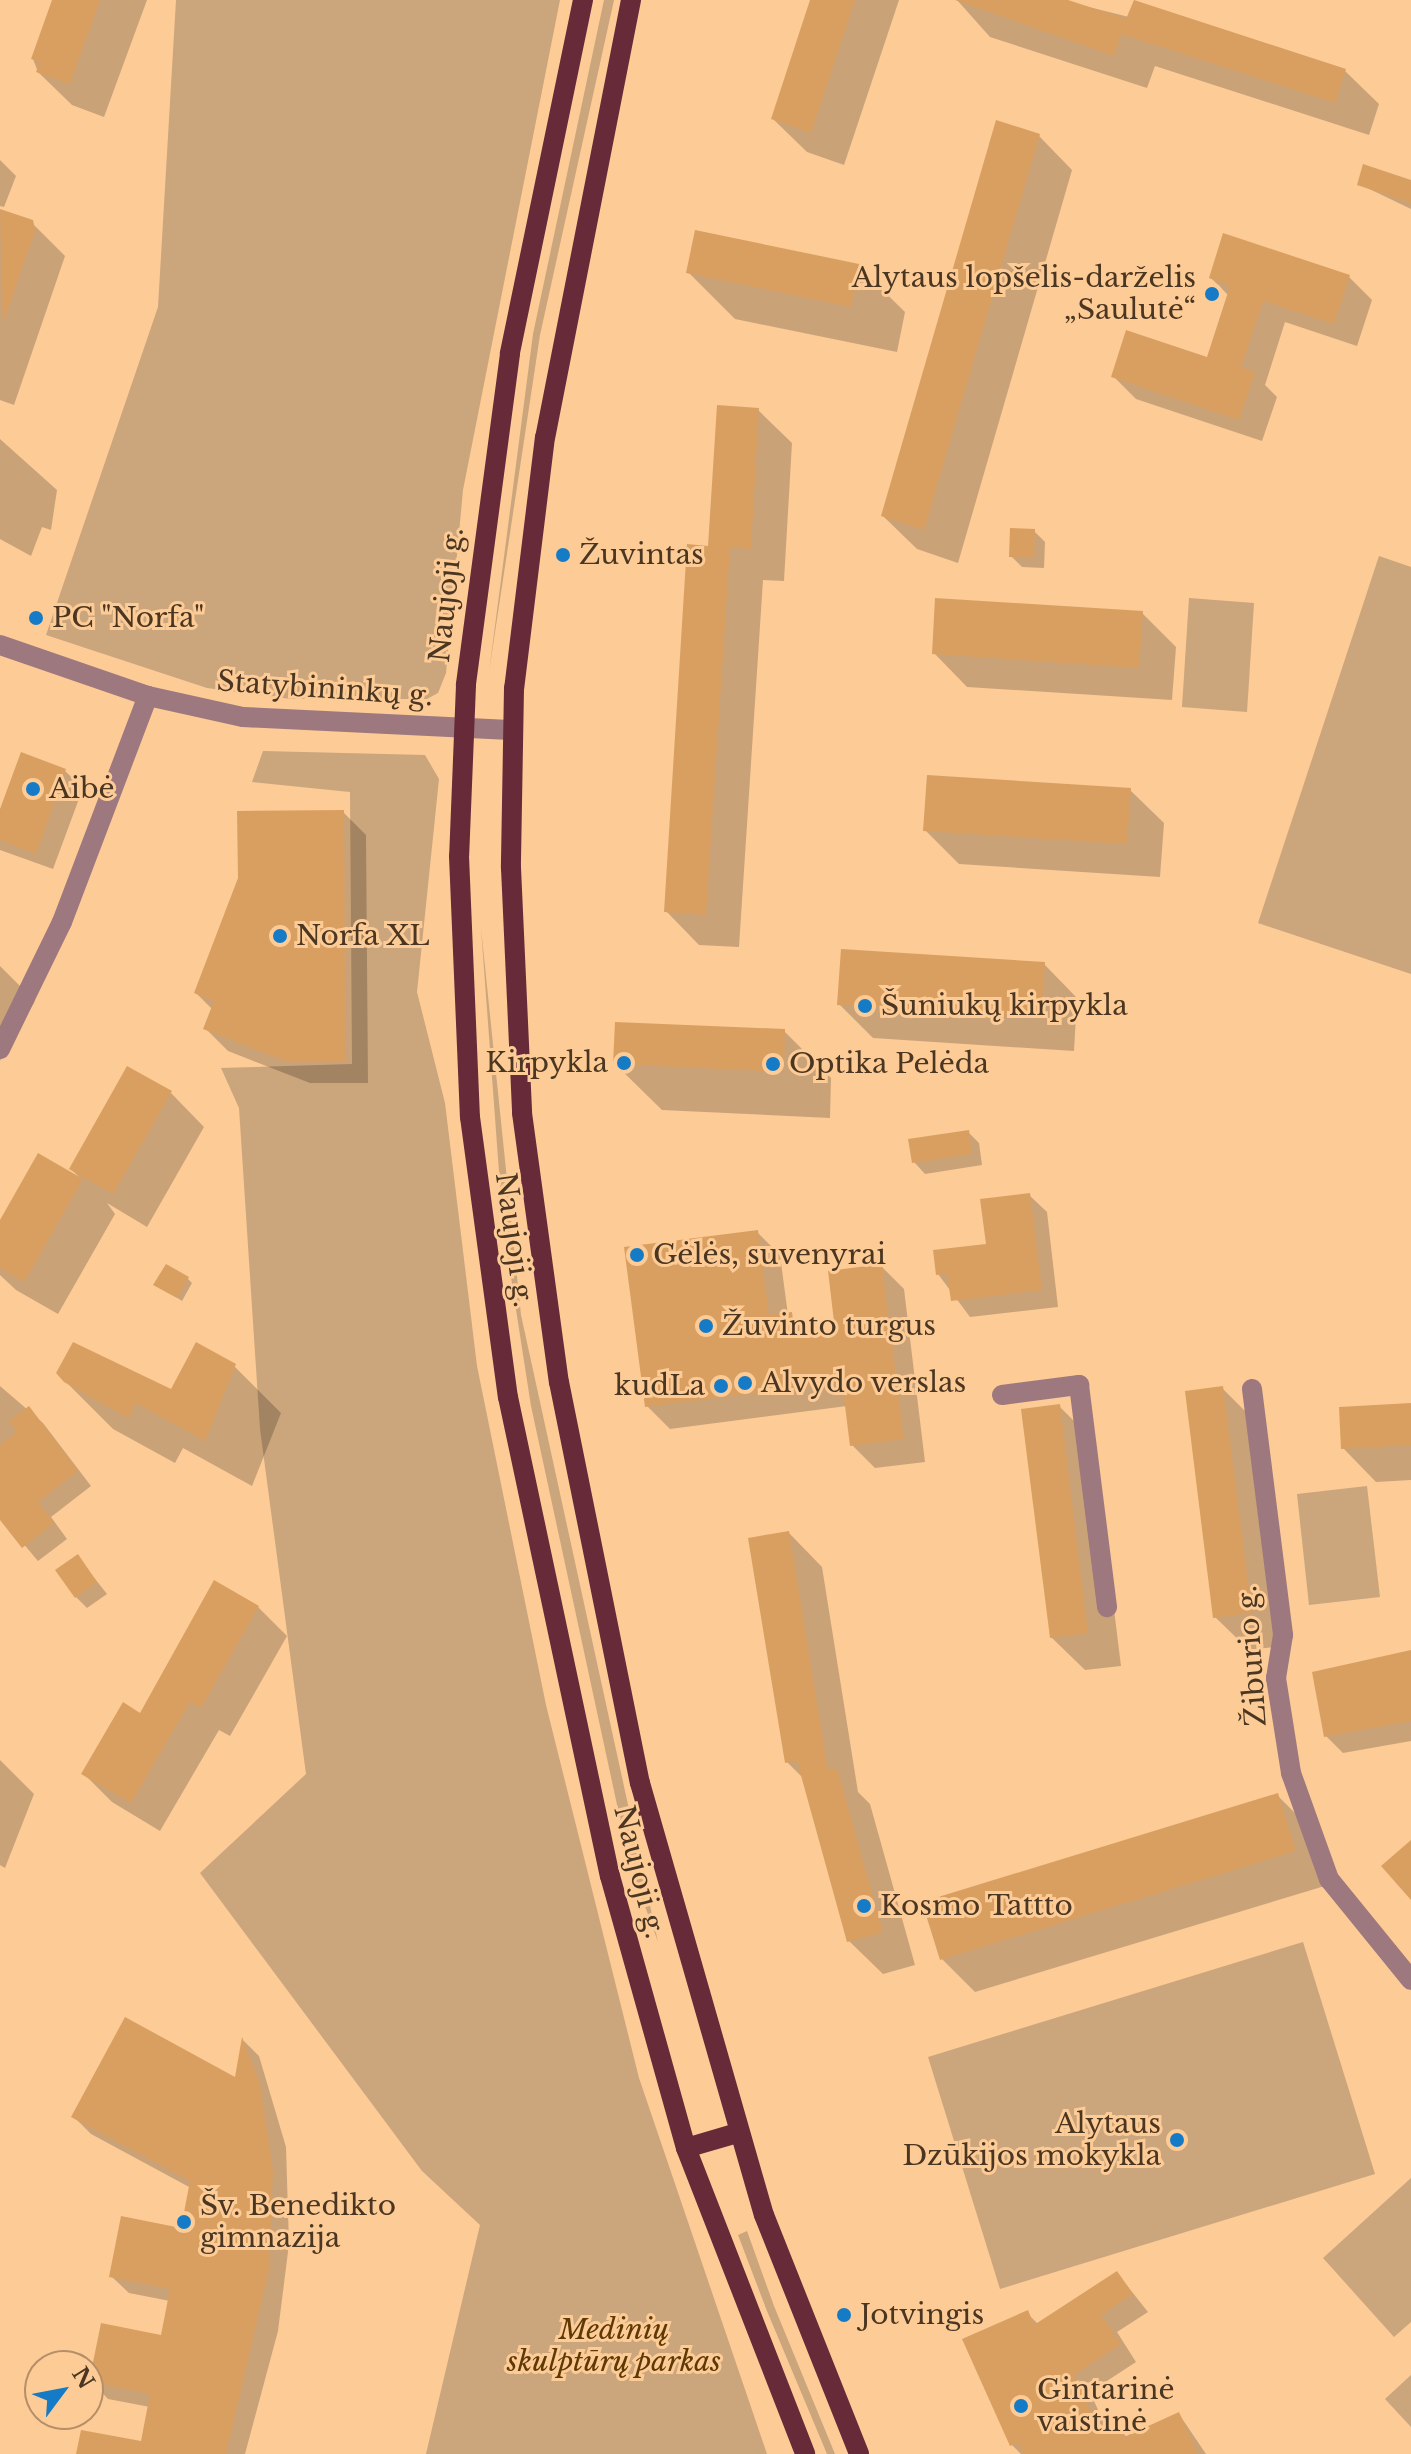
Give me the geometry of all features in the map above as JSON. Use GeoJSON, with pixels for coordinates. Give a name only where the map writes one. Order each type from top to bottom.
{"type":"FeatureCollection","features":[{"type":"Feature","properties":{"kind":"main road","name":"Naujoji g."},"geometry":{"type":"LineString","coordinates":[[583,0],[510,354],[462,727],[470,1117],[508,1397],[610,1876],[686,2148],[805,2454]]}},
{"type":"Feature","properties":{"kind":"main road","name":"Naujoji g."},"geometry":{"type":"LineString","coordinates":[[631,0],[545,437],[512,730],[522,1113],[559,1382],[640,1783],[737,2133],[798,2309],[859,2454]]}},
{"type":"Feature","properties":{"kind":"main road"},"geometry":{"type":"LineString","coordinates":[[686,2148],[737,2133]]}},
{"type":"Feature","properties":{"kind":"street","name":"Statybininkų g."},"geometry":{"type":"LineString","coordinates":[[0,645],[148,696],[243,717],[512,730]]}},
{"type":"Feature","properties":{"kind":"street"},"geometry":{"type":"LineString","coordinates":[[0,1049],[62,922],[148,696]]}},
{"type":"Feature","properties":{"kind":"street"},"geometry":{"type":"LineString","coordinates":[[1002,1395],[1079,1385],[1107,1607]]}},
{"type":"Feature","properties":{"kind":"street","name":"Žiburio g."},"geometry":{"type":"LineString","coordinates":[[1252,1389],[1283,1635],[1276,1678],[1291,1773],[1329,1879],[1411,1980]]}},
{"type":"Feature","properties":{"kind":"green space"},"geometry":{"type":"Polygon","coordinates":[[[176,0],[560,0],[463,490],[446,673],[438,693],[427,699],[291,699],[207,688],[46,635],[158,307],[176,0]]]}},
{"type":"Feature","properties":{"kind":"green space"},"geometry":{"type":"Polygon","coordinates":[[[604,0],[614,0],[540,335],[489,672],[533,334],[604,0]]]}},
{"type":"Feature","properties":{"kind":"green space"},"geometry":{"type":"Polygon","coordinates":[[[1379,556],[1411,567],[1411,974],[1258,923],[1379,556]]]}},
{"type":"Feature","properties":{"kind":"green space"},"geometry":{"type":"Polygon","coordinates":[[[1189,598],[1254,603],[1247,712],[1182,707],[1189,598]]]}},
{"type":"Feature","properties":{"kind":"green space","name":"Medinių skulptūrų parkas"},"geometry":{"type":"Polygon","coordinates":[[[263,751],[425,755],[439,779],[417,992],[445,1103],[477,1366],[546,1705],[639,2078],[767,2454],[426,2454],[480,2225],[422,2171],[200,1873],[306,1774],[260,1429],[239,1108],[221,1068],[352,1064],[350,792],[252,782],[263,751]]]}},
{"type":"Feature","properties":{"kind":"green space"},"geometry":{"type":"Polygon","coordinates":[[[481,928],[521,1315],[658,1942],[630,1865],[531,1406],[503,1226],[481,928]]]}},
{"type":"Feature","properties":{"kind":"green space"},"geometry":{"type":"Polygon","coordinates":[[[1367,1486],[1380,1597],[1309,1605],[1297,1494],[1367,1486]]]}},
{"type":"Feature","properties":{"kind":"green space","name":"Alytaus Dzūkijos mokykla"},"geometry":{"type":"Polygon","coordinates":[[[1303,1942],[1375,2174],[1000,2289],[928,2057],[1303,1942]]]}},
{"type":"Feature","properties":{"kind":"green space"},"geometry":{"type":"Polygon","coordinates":[[[1411,2178],[1411,2322],[1394,2337],[1323,2258],[1411,2178]]]}},
{"type":"Feature","properties":{"kind":"green space"},"geometry":{"type":"Polygon","coordinates":[[[747,2231],[774,2306],[835,2454],[827,2454],[767,2311],[738,2235],[747,2231]]]}},
{"type":"Feature","properties":{"kind":"green space"},"geometry":{"type":"Polygon","coordinates":[[[1411,2375],[1411,2427],[1385,2399],[1411,2375]]]}},
{"type":"Feature","properties":{"kind":"building"},"geometry":{"type":"Polygon","coordinates":[[[52,0],[100,0],[70,84],[36,72],[40,62],[31,59],[52,0]]]}},
{"type":"Feature","properties":{"kind":"building"},"geometry":{"type":"Polygon","coordinates":[[[810,0],[855,0],[811,133],[771,119],[810,0]]]}},
{"type":"Feature","properties":{"kind":"building"},"geometry":{"type":"Polygon","coordinates":[[[955,0],[1068,0],[1126,19],[1134,0],[1346,69],[1335,103],[1121,34],[1114,56],[955,0]]]}},
{"type":"Feature","properties":{"kind":"building"},"geometry":{"type":"Polygon","coordinates":[[[996,120],[1040,134],[924,530],[881,516],[996,120]]]}},
{"type":"Feature","properties":{"kind":"building"},"geometry":{"type":"Polygon","coordinates":[[[1363,164],[1411,180],[1411,203],[1357,185],[1363,164]]]}},
{"type":"Feature","properties":{"kind":"building"},"geometry":{"type":"Polygon","coordinates":[[[0,209],[33,220],[35,231],[3,323],[0,209]]]}},
{"type":"Feature","properties":{"kind":"building"},"geometry":{"type":"Polygon","coordinates":[[[695,230],[859,264],[851,307],[686,273],[695,230]]]}},
{"type":"Feature","properties":{"kind":"building"},"geometry":{"type":"Polygon","coordinates":[[[1223,233],[1350,275],[1334,324],[1263,301],[1241,367],[1255,372],[1239,420],[1111,377],[1126,330],[1207,357],[1230,286],[1209,278],[1223,233]]]}},
{"type":"Feature","properties":{"kind":"building"},"geometry":{"type":"Polygon","coordinates":[[[717,405],[759,408],[751,549],[730,547],[706,915],[664,912],[687,544],[708,546],[717,405]]]}},
{"type":"Feature","properties":{"kind":"building"},"geometry":{"type":"Polygon","coordinates":[[[1010,528],[1035,529],[1034,558],[1009,557],[1010,528]]]}},
{"type":"Feature","properties":{"kind":"building"},"geometry":{"type":"Polygon","coordinates":[[[935,598],[1143,611],[1139,668],[932,654],[935,598]]]}},
{"type":"Feature","properties":{"kind":"building","name":"Aibė"},"geometry":{"type":"Polygon","coordinates":[[[21,752],[66,769],[36,854],[0,840],[0,809],[21,752]]]}},
{"type":"Feature","properties":{"kind":"building"},"geometry":{"type":"Polygon","coordinates":[[[927,775],[1131,788],[1127,844],[923,831],[927,775]]]}},
{"type":"Feature","properties":{"kind":"building","name":"Norfa XL"},"geometry":{"type":"Polygon","coordinates":[[[344,810],[346,1061],[286,1061],[203,1029],[214,1001],[194,993],[238,878],[237,811],[344,810]]]}},
{"type":"Feature","properties":{"kind":"building"},"geometry":{"type":"Polygon","coordinates":[[[841,949],[1045,962],[1041,1018],[837,1005],[841,949]]]}},
{"type":"Feature","properties":{"kind":"building"},"geometry":{"type":"Polygon","coordinates":[[[615,1022],[785,1029],[784,1072],[613,1064],[615,1022]]]}},
{"type":"Feature","properties":{"kind":"building"},"geometry":{"type":"Polygon","coordinates":[[[127,1066],[172,1091],[113,1194],[69,1169],[127,1066]]]}},
{"type":"Feature","properties":{"kind":"building"},"geometry":{"type":"Polygon","coordinates":[[[969,1130],[972,1154],[912,1163],[908,1139],[969,1130]]]}},
{"type":"Feature","properties":{"kind":"building"},"geometry":{"type":"Polygon","coordinates":[[[38,1153],[83,1179],[24,1282],[0,1268],[0,1220],[38,1153]]]}},
{"type":"Feature","properties":{"kind":"building"},"geometry":{"type":"Polygon","coordinates":[[[1030,1193],[1042,1290],[951,1301],[947,1274],[936,1275],[933,1250],[986,1244],[980,1199],[1030,1193]]]}},
{"type":"Feature","properties":{"kind":"building"},"geometry":{"type":"Polygon","coordinates":[[[758,1230],[769,1315],[792,1312],[795,1335],[835,1330],[828,1271],[882,1264],[904,1439],[850,1446],[842,1382],[645,1407],[624,1247],[758,1230]]]}},
{"type":"Feature","properties":{"kind":"building"},"geometry":{"type":"Polygon","coordinates":[[[166,1264],[189,1277],[177,1298],[153,1285],[166,1264]]]}},
{"type":"Feature","properties":{"kind":"building"},"geometry":{"type":"Polygon","coordinates":[[[73,1342],[171,1389],[196,1342],[236,1364],[205,1441],[136,1403],[128,1418],[64,1382],[56,1373],[73,1342]]]}},
{"type":"Feature","properties":{"kind":"building"},"geometry":{"type":"Polygon","coordinates":[[[1223,1386],[1252,1613],[1213,1618],[1185,1391],[1223,1386]]]}},
{"type":"Feature","properties":{"kind":"building"},"geometry":{"type":"Polygon","coordinates":[[[1411,1403],[1411,1445],[1341,1449],[1339,1407],[1411,1403]]]}},
{"type":"Feature","properties":{"kind":"building"},"geometry":{"type":"Polygon","coordinates":[[[1060,1404],[1088,1633],[1050,1638],[1021,1409],[1060,1404]]]}},
{"type":"Feature","properties":{"kind":"building"},"geometry":{"type":"Polygon","coordinates":[[[29,1406],[78,1471],[38,1502],[54,1523],[22,1548],[0,1520],[0,1445],[17,1432],[9,1421],[29,1406]]]}},
{"type":"Feature","properties":{"kind":"building"},"geometry":{"type":"Polygon","coordinates":[[[789,1531],[828,1770],[837,1768],[883,1932],[847,1942],[797,1761],[785,1763],[748,1538],[789,1531]]]}},
{"type":"Feature","properties":{"kind":"building"},"geometry":{"type":"Polygon","coordinates":[[[78,1554],[97,1582],[75,1598],[55,1570],[78,1554]]]}},
{"type":"Feature","properties":{"kind":"building"},"geometry":{"type":"Polygon","coordinates":[[[214,1580],[259,1606],[201,1708],[190,1702],[131,1803],[81,1774],[123,1702],[140,1713],[214,1580]]]}},
{"type":"Feature","properties":{"kind":"building"},"geometry":{"type":"Polygon","coordinates":[[[1411,1650],[1411,1721],[1324,1737],[1312,1672],[1411,1650]]]}},
{"type":"Feature","properties":{"kind":"building"},"geometry":{"type":"Polygon","coordinates":[[[1278,1793],[1296,1851],[940,1960],[922,1902],[1278,1793]]]}},
{"type":"Feature","properties":{"kind":"building"},"geometry":{"type":"Polygon","coordinates":[[[1411,1840],[1411,1900],[1381,1866],[1411,1840]]]}},
{"type":"Feature","properties":{"kind":"building"},"geometry":{"type":"Polygon","coordinates":[[[125,2017],[235,2077],[242,2037],[260,2084],[273,2170],[269,2270],[226,2454],[76,2454],[81,2430],[141,2441],[150,2394],[104,2385],[104,2350],[96,2350],[101,2323],[161,2335],[170,2289],[109,2277],[121,2216],[181,2228],[190,2181],[71,2117],[125,2017]]]}},
{"type":"Feature","properties":{"kind":"building"},"geometry":{"type":"Polygon","coordinates":[[[1117,2271],[1133,2294],[1101,2315],[1121,2344],[1074,2375],[1100,2433],[1118,2425],[1124,2437],[1179,2412],[1198,2454],[1023,2454],[1018,2443],[1010,2446],[962,2339],[1028,2310],[1034,2325],[1117,2271]]]}},
{"type":"Feature","properties":{"kind":"place","name":"Alytaus lopšelis-darželis „Saulutė“"},"geometry":{"type":"Point","coordinates":[1212,294]}},
{"type":"Feature","properties":{"kind":"place","name":"Žuvintas"},"geometry":{"type":"Point","coordinates":[563,555]}},
{"type":"Feature","properties":{"kind":"place","name":"PC \"Norfa\""},"geometry":{"type":"Point","coordinates":[36,618]}},
{"type":"Feature","properties":{"kind":"place","name":"Aibė"},"geometry":{"type":"Point","coordinates":[33,789]}},
{"type":"Feature","properties":{"kind":"place","name":"Norfa XL"},"geometry":{"type":"Point","coordinates":[280,936]}},
{"type":"Feature","properties":{"kind":"place","name":"Šuniukų kirpykla"},"geometry":{"type":"Point","coordinates":[865,1006]}},
{"type":"Feature","properties":{"kind":"place","name":"Kirpykla"},"geometry":{"type":"Point","coordinates":[624,1063]}},
{"type":"Feature","properties":{"kind":"place","name":"Optika Pelėda"},"geometry":{"type":"Point","coordinates":[773,1064]}},
{"type":"Feature","properties":{"kind":"place","name":"Gėlės, suvenyrai"},"geometry":{"type":"Point","coordinates":[637,1255]}},
{"type":"Feature","properties":{"kind":"place","name":"Žuvinto turgus"},"geometry":{"type":"Point","coordinates":[706,1326]}},
{"type":"Feature","properties":{"kind":"place","name":"Alvydo verslas"},"geometry":{"type":"Point","coordinates":[745,1383]}},
{"type":"Feature","properties":{"kind":"place","name":"kudLa"},"geometry":{"type":"Point","coordinates":[721,1386]}},
{"type":"Feature","properties":{"kind":"place","name":"Kosmo Tattto"},"geometry":{"type":"Point","coordinates":[864,1906]}},
{"type":"Feature","properties":{"kind":"place","name":"Alytaus Dzūkijos mokykla"},"geometry":{"type":"Point","coordinates":[1177,2140]}},
{"type":"Feature","properties":{"kind":"place","name":"Šv. Benedikto gimnazija"},"geometry":{"type":"Point","coordinates":[184,2222]}},
{"type":"Feature","properties":{"kind":"place","name":"Jotvingis"},"geometry":{"type":"Point","coordinates":[844,2315]}},
{"type":"Feature","properties":{"kind":"place","name":"Gintarinė vaistinė"},"geometry":{"type":"Point","coordinates":[1021,2406]}}]}
